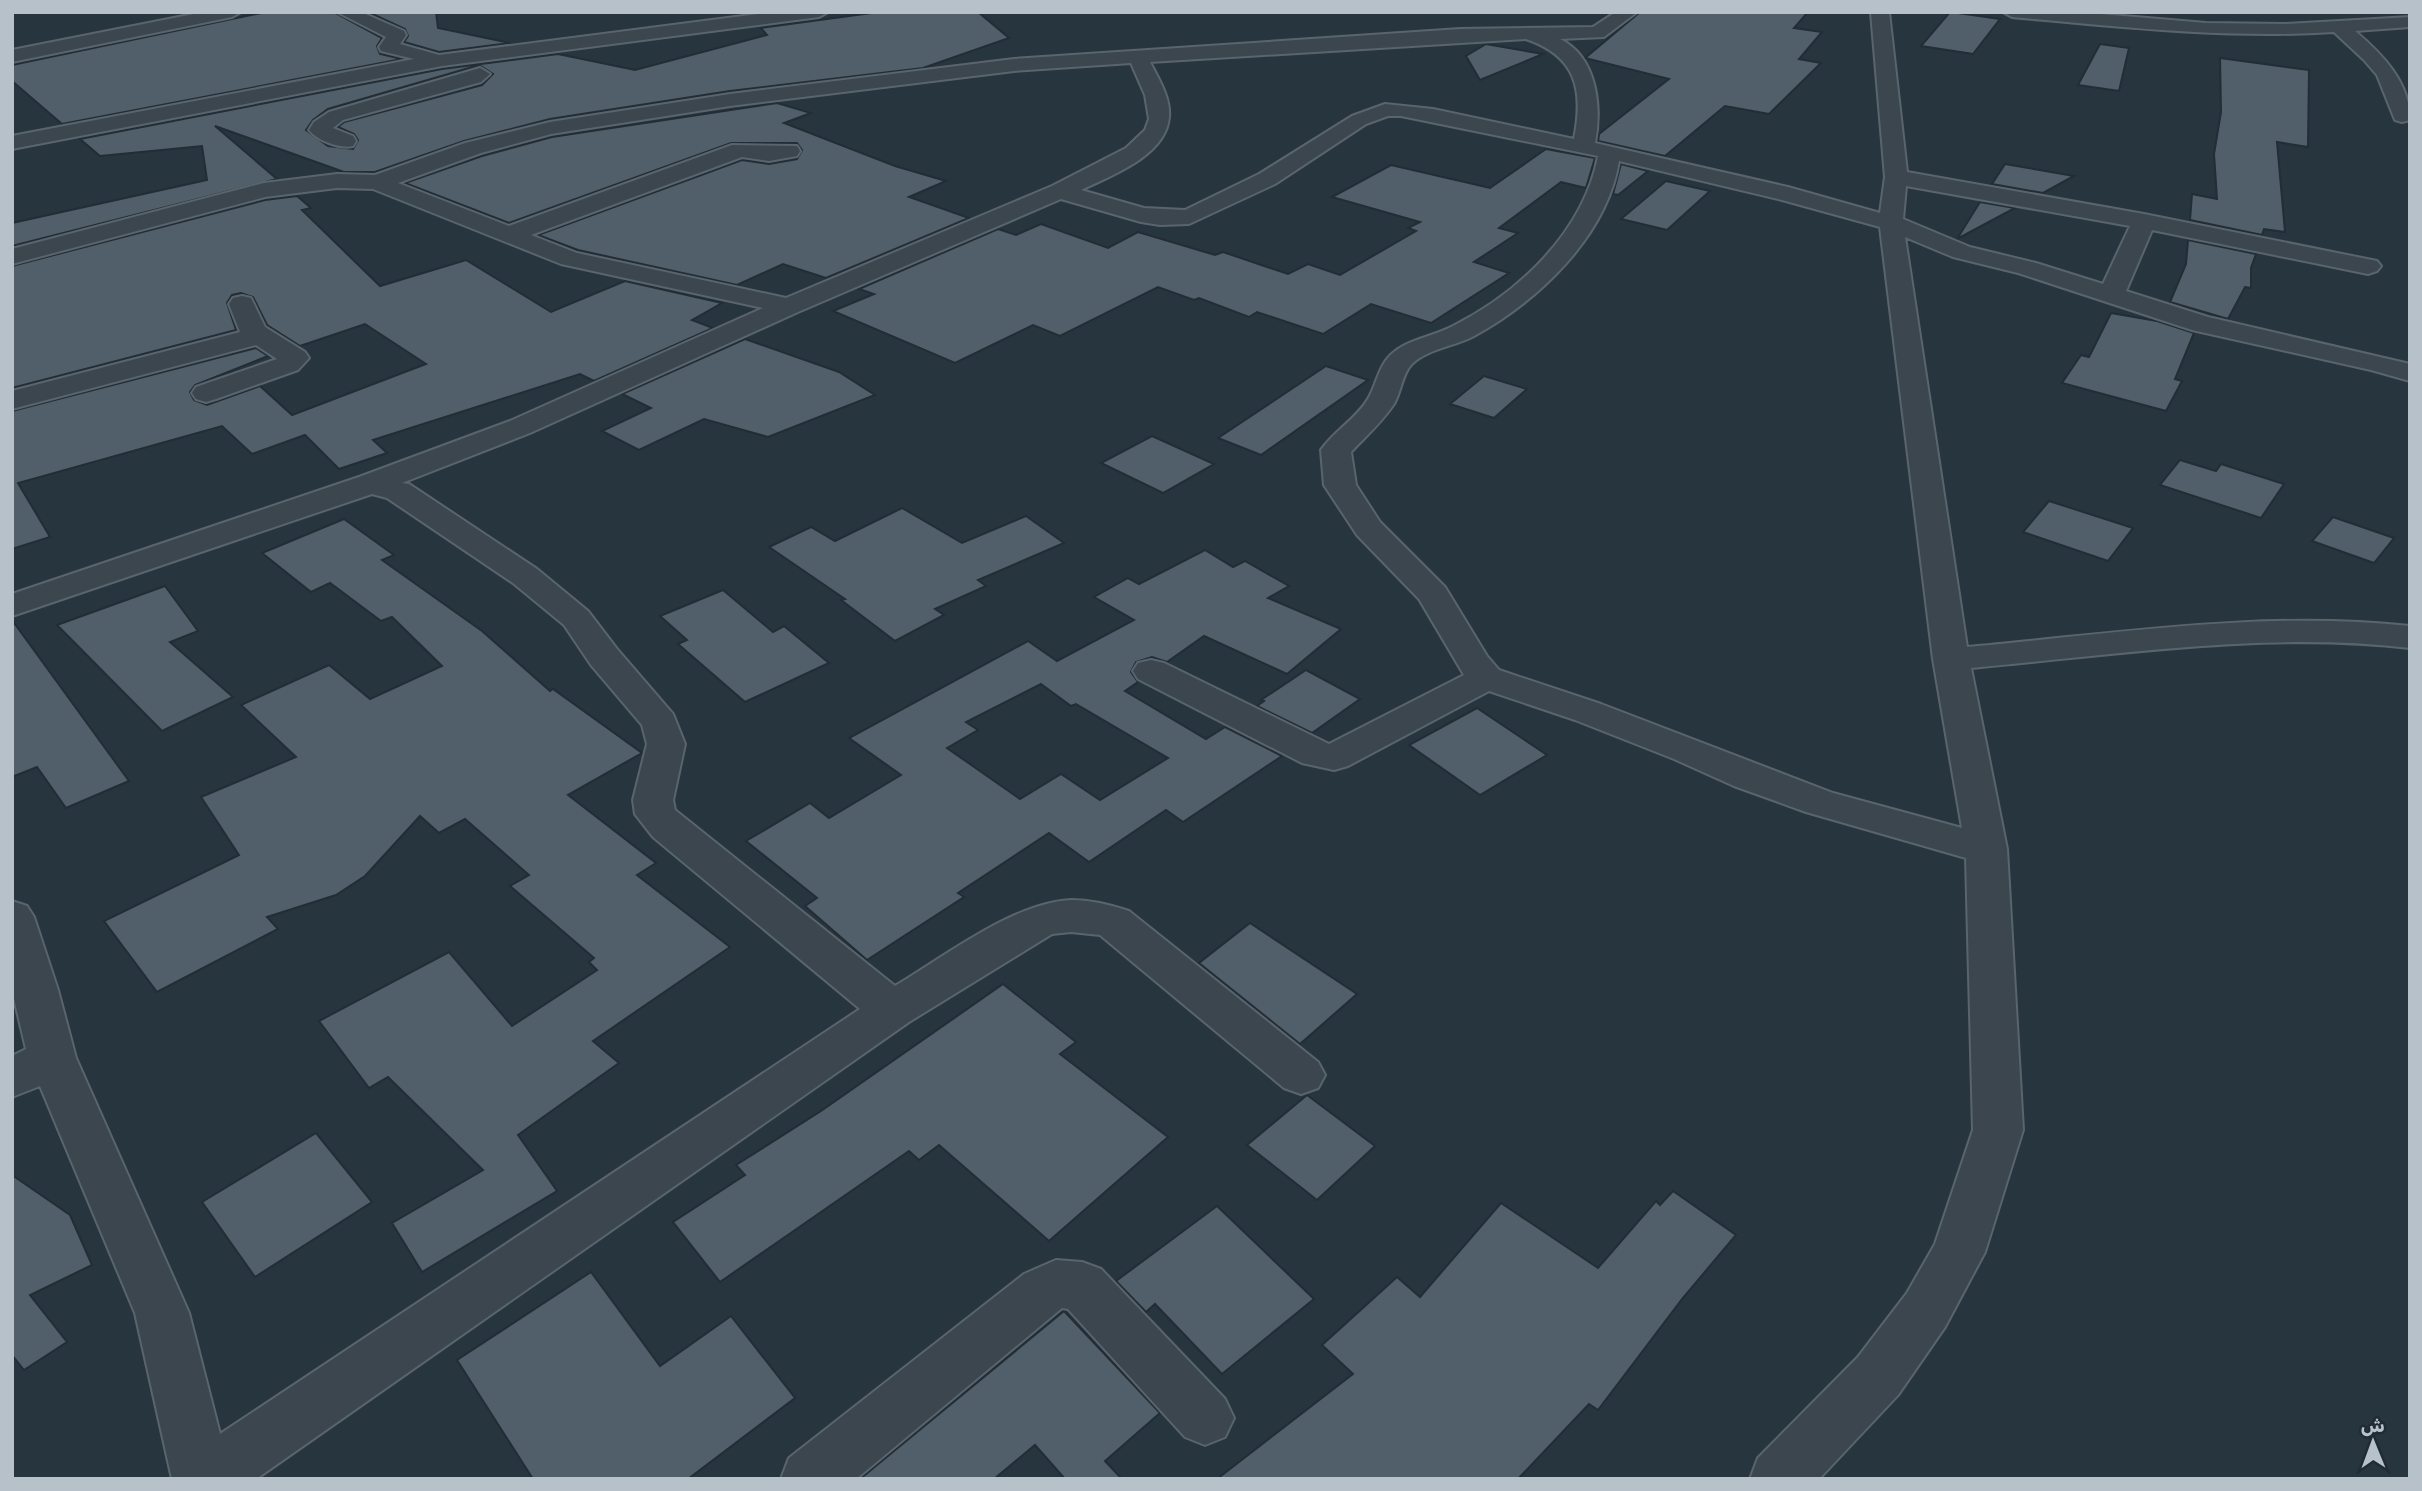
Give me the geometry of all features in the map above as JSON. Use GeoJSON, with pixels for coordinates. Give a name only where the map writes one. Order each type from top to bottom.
{"type":"FeatureCollection","features":[{"type":"Feature","properties":{"kind":"street"},"geometry":{"type":"LineString","coordinates":[[12,56],[232,12]]}},
{"type":"Feature","properties":{"kind":"street"},"geometry":{"type":"LineString","coordinates":[[345,141],[327,135],[320,130],[321,126],[336,116],[481,76],[442,60],[388,47],[397,36],[346,12]]}},
{"type":"Feature","properties":{"kind":"street"},"geometry":{"type":"LineString","coordinates":[[12,144],[302,85],[442,60],[819,12]]}},
{"type":"Feature","properties":{"kind":"street"},"geometry":{"type":"LineString","coordinates":[[376,182],[515,136],[649,111],[1014,65],[1460,35],[1597,33],[1628,12]]}},
{"type":"Feature","properties":{"kind":"street"},"geometry":{"type":"LineString","coordinates":[[1779,1479],[1878,1376],[1926,1310],[1959,1252],[1998,1130],[1986,849],[1951,659],[1891,223],[1896,177],[1880,12]]}},
{"type":"Feature","properties":{"kind":"street"},"geometry":{"type":"LineString","coordinates":[[2012,12],[2206,29],[2284,30],[2410,22]]}},
{"type":"Feature","properties":{"kind":"street"},"geometry":{"type":"LineString","coordinates":[[2339,27],[2382,67],[2397,90],[2402,116]]}},
{"type":"Feature","properties":{"kind":"street"},"geometry":{"type":"LineString","coordinates":[[1528,33],[1556,44],[1572,57],[1583,82],[1589,117],[1583,147]]}},
{"type":"Feature","properties":{"kind":"street"},"geometry":{"type":"LineString","coordinates":[[12,606],[370,484],[520,426],[789,306],[1060,191],[1126,158],[1150,139],[1159,121],[1158,104],[1138,57]]}},
{"type":"Feature","properties":{"kind":"street"},"geometry":{"type":"LineString","coordinates":[[1060,191],[1141,215],[1160,218],[1189,217],[1267,179],[1359,120],[1385,110],[1433,115],[1610,152],[1788,194],[1891,223],[1962,252],[2201,324],[2378,363],[2410,373]]}},
{"type":"Feature","properties":{"kind":"street"},"geometry":{"type":"LineString","coordinates":[[329,167],[329,147],[370,133]]}},
{"type":"Feature","properties":{"kind":"street"},"geometry":{"type":"LineString","coordinates":[[508,235],[740,150],[769,154],[789,151]]}},
{"type":"Feature","properties":{"kind":"street"},"geometry":{"type":"LineString","coordinates":[[1610,152],[1609,171],[1590,214],[1530,286],[1502,308],[1462,332],[1402,358],[1380,403],[1336,450],[1340,485],[1368,528],[1433,594],[1472,661],[1486,678],[1588,712],[1820,803],[1986,849]]}},
{"type":"Feature","properties":{"kind":"street"},"geometry":{"type":"LineString","coordinates":[[12,257],[264,190],[329,167],[376,182],[570,259],[789,306]]}},
{"type":"Feature","properties":{"kind":"street"},"geometry":{"type":"LineString","coordinates":[[1896,177],[2144,221],[2368,266]]}},
{"type":"Feature","properties":{"kind":"street"},"geometry":{"type":"LineString","coordinates":[[2111,295],[2144,221]]}},
{"type":"Feature","properties":{"kind":"street"},"geometry":{"type":"LineString","coordinates":[[205,393],[288,364],[295,358],[253,331],[242,304]]}},
{"type":"Feature","properties":{"kind":"street"},"geometry":{"type":"LineString","coordinates":[[12,400],[259,334]]}},
{"type":"Feature","properties":{"kind":"street"},"geometry":{"type":"LineString","coordinates":[[370,484],[398,491],[409,498],[525,576],[576,618],[611,665],[660,722],[666,744],[653,800],[655,814],[667,827],[893,1010]]}},
{"type":"Feature","properties":{"kind":"street"},"geometry":{"type":"LineString","coordinates":[[1951,659],[2223,635],[2358,631],[2410,637]]}},
{"type":"Feature","properties":{"kind":"street"},"geometry":{"type":"LineString","coordinates":[[1152,671],[1324,757],[1341,755],[1486,678]]}},
{"type":"Feature","properties":{"kind":"street"},"geometry":{"type":"LineString","coordinates":[[12,917],[35,990],[32,1068],[162,1312],[203,1479],[893,1010],[1029,926],[1049,918],[1088,915],[1114,922],[1301,1075]]}},
{"type":"Feature","properties":{"kind":"street"},"geometry":{"type":"LineString","coordinates":[[810,1479],[1042,1291],[1056,1284],[1082,1286],[1205,1418]]}},
{"type":"Feature","properties":{"kind":"building"},"geometry":{"type":"Polygon","coordinates":[[[266,12],[334,12],[382,38],[377,46],[380,54],[402,59],[62,124],[12,81],[12,65],[266,12]]]}},
{"type":"Feature","properties":{"kind":"building"},"geometry":{"type":"Polygon","coordinates":[[[368,12],[436,12],[438,28],[510,43],[439,52],[404,42],[408,36],[405,29],[368,12]]]}},
{"type":"Feature","properties":{"kind":"building"},"geometry":{"type":"Polygon","coordinates":[[[879,12],[978,12],[1009,38],[923,68],[730,91],[550,119],[464,141],[375,172],[344,172],[215,126],[277,179],[12,246],[12,223],[207,180],[202,146],[100,156],[80,139],[442,69],[558,54],[635,70],[767,35],[761,28],[879,12]],[[479,65],[328,109],[313,120],[306,130],[328,146],[353,149],[358,140],[354,134],[338,127],[344,122],[482,85],[493,74],[479,65]]]}},
{"type":"Feature","properties":{"kind":"building"},"geometry":{"type":"Polygon","coordinates":[[[1640,12],[1808,12],[1794,28],[1822,32],[1799,59],[1821,63],[1769,114],[1725,106],[1665,156],[1598,141],[1599,134],[1669,79],[1585,58],[1640,12]]]}},
{"type":"Feature","properties":{"kind":"building"},"geometry":{"type":"Polygon","coordinates":[[[1950,12],[2000,19],[1973,54],[1921,46],[1950,12]]]}},
{"type":"Feature","properties":{"kind":"building"},"geometry":{"type":"Polygon","coordinates":[[[1486,44],[1543,54],[1480,80],[1466,56],[1486,44]]]}},
{"type":"Feature","properties":{"kind":"building"},"geometry":{"type":"Polygon","coordinates":[[[2100,44],[2129,48],[2119,91],[2078,85],[2100,44]]]}},
{"type":"Feature","properties":{"kind":"building"},"geometry":{"type":"Polygon","coordinates":[[[2220,58],[2309,70],[2308,147],[2277,142],[2285,232],[2264,229],[2262,235],[2190,220],[2192,194],[2217,199],[2214,154],[2221,112],[2220,58]]]}},
{"type":"Feature","properties":{"kind":"building"},"geometry":{"type":"Polygon","coordinates":[[[777,103],[811,113],[784,123],[895,166],[946,181],[909,197],[969,218],[826,278],[783,264],[737,285],[578,250],[538,235],[742,160],[769,164],[797,159],[802,150],[797,143],[731,143],[509,223],[405,183],[482,156],[552,137],[777,103]]]}},
{"type":"Feature","properties":{"kind":"building"},"geometry":{"type":"Polygon","coordinates":[[[1546,149],[1595,158],[1586,188],[1561,182],[1499,228],[1518,233],[1474,262],[1509,273],[1431,323],[1371,304],[1323,334],[1257,312],[1249,317],[1199,298],[1194,300],[1158,287],[1060,336],[1033,325],[955,363],[833,311],[874,294],[859,289],[998,229],[1016,235],[1041,224],[1108,248],[1138,232],[1215,255],[1223,252],[1288,274],[1308,264],[1340,275],[1416,231],[1408,228],[1420,222],[1332,197],[1391,165],[1490,188],[1546,149]]]}},
{"type":"Feature","properties":{"kind":"building"},"geometry":{"type":"Polygon","coordinates":[[[1621,164],[1648,171],[1618,195],[1613,194],[1621,164]]]}},
{"type":"Feature","properties":{"kind":"building"},"geometry":{"type":"Polygon","coordinates":[[[2005,164],[2074,176],[2043,193],[1992,184],[2005,164]]]}},
{"type":"Feature","properties":{"kind":"building"},"geometry":{"type":"Polygon","coordinates":[[[1666,181],[1710,191],[1667,230],[1621,219],[1666,181]]]}},
{"type":"Feature","properties":{"kind":"building"},"geometry":{"type":"Polygon","coordinates":[[[297,196],[311,208],[302,210],[380,286],[466,260],[551,312],[625,281],[722,303],[692,320],[713,328],[594,381],[580,374],[373,440],[387,453],[339,469],[305,435],[252,454],[222,426],[18,483],[50,537],[12,549],[12,411],[256,348],[268,356],[195,385],[190,392],[194,400],[207,405],[260,386],[292,415],[426,364],[365,324],[300,346],[267,325],[253,297],[241,293],[232,295],[227,303],[236,330],[12,388],[12,266],[265,200],[297,196]]]}},
{"type":"Feature","properties":{"kind":"building"},"geometry":{"type":"Polygon","coordinates":[[[1980,202],[2015,208],[1957,239],[1980,202]]]}},
{"type":"Feature","properties":{"kind":"building"},"geometry":{"type":"Polygon","coordinates":[[[2188,240],[2256,254],[2251,268],[2251,288],[2245,287],[2228,319],[2170,302],[2186,264],[2188,240]]]}},
{"type":"Feature","properties":{"kind":"building"},"geometry":{"type":"Polygon","coordinates":[[[2111,313],[2157,321],[2194,333],[2175,379],[2182,381],[2166,411],[2062,383],[2081,355],[2089,357],[2111,313]]]}},
{"type":"Feature","properties":{"kind":"building"},"geometry":{"type":"Polygon","coordinates":[[[745,339],[839,372],[875,395],[768,437],[704,419],[639,450],[602,431],[651,408],[622,394],[745,339]]]}},
{"type":"Feature","properties":{"kind":"building"},"geometry":{"type":"Polygon","coordinates":[[[1326,366],[1368,380],[1261,455],[1218,438],[1326,366]]]}},
{"type":"Feature","properties":{"kind":"building"},"geometry":{"type":"Polygon","coordinates":[[[1484,376],[1527,389],[1494,418],[1450,404],[1484,376]]]}},
{"type":"Feature","properties":{"kind":"building"},"geometry":{"type":"Polygon","coordinates":[[[1152,436],[1214,464],[1163,493],[1101,463],[1152,436]]]}},
{"type":"Feature","properties":{"kind":"building"},"geometry":{"type":"Polygon","coordinates":[[[2180,460],[2216,471],[2221,464],[2284,484],[2261,518],[2160,485],[2180,460]]]}},
{"type":"Feature","properties":{"kind":"building"},"geometry":{"type":"Polygon","coordinates":[[[2049,501],[2133,528],[2108,561],[2023,532],[2049,501]]]}},
{"type":"Feature","properties":{"kind":"building"},"geometry":{"type":"Polygon","coordinates":[[[902,508],[962,543],[1026,516],[1064,543],[978,580],[986,586],[935,609],[944,615],[895,641],[841,600],[845,599],[769,547],[811,527],[835,541],[902,508]]]}},
{"type":"Feature","properties":{"kind":"building"},"geometry":{"type":"Polygon","coordinates":[[[2333,517],[2394,538],[2374,563],[2312,541],[2333,517]]]}},
{"type":"Feature","properties":{"kind":"building"},"geometry":{"type":"Polygon","coordinates":[[[344,519],[394,555],[382,560],[482,631],[550,691],[553,689],[642,753],[568,795],[656,863],[637,875],[730,947],[593,1041],[619,1063],[518,1135],[557,1191],[422,1272],[392,1223],[483,1170],[388,1077],[369,1088],[319,1021],[449,952],[512,1026],[597,970],[589,962],[594,958],[510,886],[529,875],[465,819],[439,833],[420,816],[365,876],[336,895],[267,917],[278,929],[157,992],[104,921],[239,855],[201,797],[296,757],[241,705],[329,665],[370,699],[442,666],[392,617],[381,621],[330,583],[311,592],[262,553],[344,519]]]}},
{"type":"Feature","properties":{"kind":"building"},"geometry":{"type":"Polygon","coordinates":[[[1205,550],[1233,567],[1245,561],[1289,586],[1268,598],[1341,629],[1287,674],[1204,636],[1167,662],[1152,657],[1136,662],[1131,672],[1138,682],[1125,691],[1206,739],[1225,727],[1282,756],[1183,822],[1166,810],[1089,862],[1049,833],[958,893],[964,897],[867,960],[805,906],[817,898],[746,841],[810,803],[829,818],[901,775],[849,738],[1028,641],[1057,661],[1134,620],[1094,597],[1128,578],[1139,584],[1205,550]],[[1041,684],[966,722],[978,730],[947,748],[1020,799],[1061,774],[1100,800],[1168,758],[1076,704],[1071,706],[1041,684]]]}},
{"type":"Feature","properties":{"kind":"building"},"geometry":{"type":"Polygon","coordinates":[[[165,586],[198,631],[170,642],[233,697],[162,731],[57,625],[165,586]]]}},
{"type":"Feature","properties":{"kind":"building"},"geometry":{"type":"Polygon","coordinates":[[[723,590],[773,632],[784,626],[829,663],[745,702],[678,644],[687,640],[660,616],[723,590]]]}},
{"type":"Feature","properties":{"kind":"building"},"geometry":{"type":"Polygon","coordinates":[[[12,620],[129,781],[66,808],[37,767],[12,777],[12,620]]]}},
{"type":"Feature","properties":{"kind":"building"},"geometry":{"type":"Polygon","coordinates":[[[1306,670],[1360,699],[1312,733],[1257,706],[1264,701],[1261,700],[1306,670]]]}},
{"type":"Feature","properties":{"kind":"building"},"geometry":{"type":"Polygon","coordinates":[[[1477,708],[1547,755],[1480,795],[1409,745],[1477,708]]]}},
{"type":"Feature","properties":{"kind":"building"},"geometry":{"type":"Polygon","coordinates":[[[1250,923],[1357,994],[1300,1044],[1199,963],[1250,923]]]}},
{"type":"Feature","properties":{"kind":"building"},"geometry":{"type":"Polygon","coordinates":[[[1003,984],[1076,1042],[1060,1054],[1168,1137],[1049,1241],[939,1145],[919,1160],[909,1151],[720,1282],[673,1222],[745,1175],[736,1165],[821,1111],[1003,984]]]}},
{"type":"Feature","properties":{"kind":"building"},"geometry":{"type":"Polygon","coordinates":[[[1307,1095],[1375,1146],[1317,1200],[1247,1145],[1307,1095]]]}},
{"type":"Feature","properties":{"kind":"building"},"geometry":{"type":"Polygon","coordinates":[[[316,1133],[372,1202],[255,1277],[202,1202],[316,1133]]]}},
{"type":"Feature","properties":{"kind":"building"},"geometry":{"type":"Polygon","coordinates":[[[12,1175],[70,1215],[92,1265],[30,1295],[67,1342],[24,1370],[12,1355],[12,1175]]]}},
{"type":"Feature","properties":{"kind":"building"},"geometry":{"type":"Polygon","coordinates":[[[1673,1191],[1736,1235],[1682,1299],[1598,1410],[1589,1404],[1518,1479],[1217,1479],[1353,1374],[1322,1345],[1397,1277],[1420,1297],[1501,1203],[1598,1268],[1656,1201],[1660,1205],[1673,1191]]]}},
{"type":"Feature","properties":{"kind":"building"},"geometry":{"type":"Polygon","coordinates":[[[1217,1206],[1314,1299],[1222,1374],[1155,1304],[1146,1312],[1116,1281],[1217,1206]]]}},
{"type":"Feature","properties":{"kind":"building"},"geometry":{"type":"Polygon","coordinates":[[[591,1272],[660,1366],[731,1316],[795,1398],[688,1479],[533,1479],[457,1360],[591,1272]]]}},
{"type":"Feature","properties":{"kind":"building"},"geometry":{"type":"Polygon","coordinates":[[[1064,1311],[1160,1413],[1105,1461],[1122,1479],[1065,1479],[1035,1445],[994,1479],[860,1479],[1064,1311]]]}}]}
